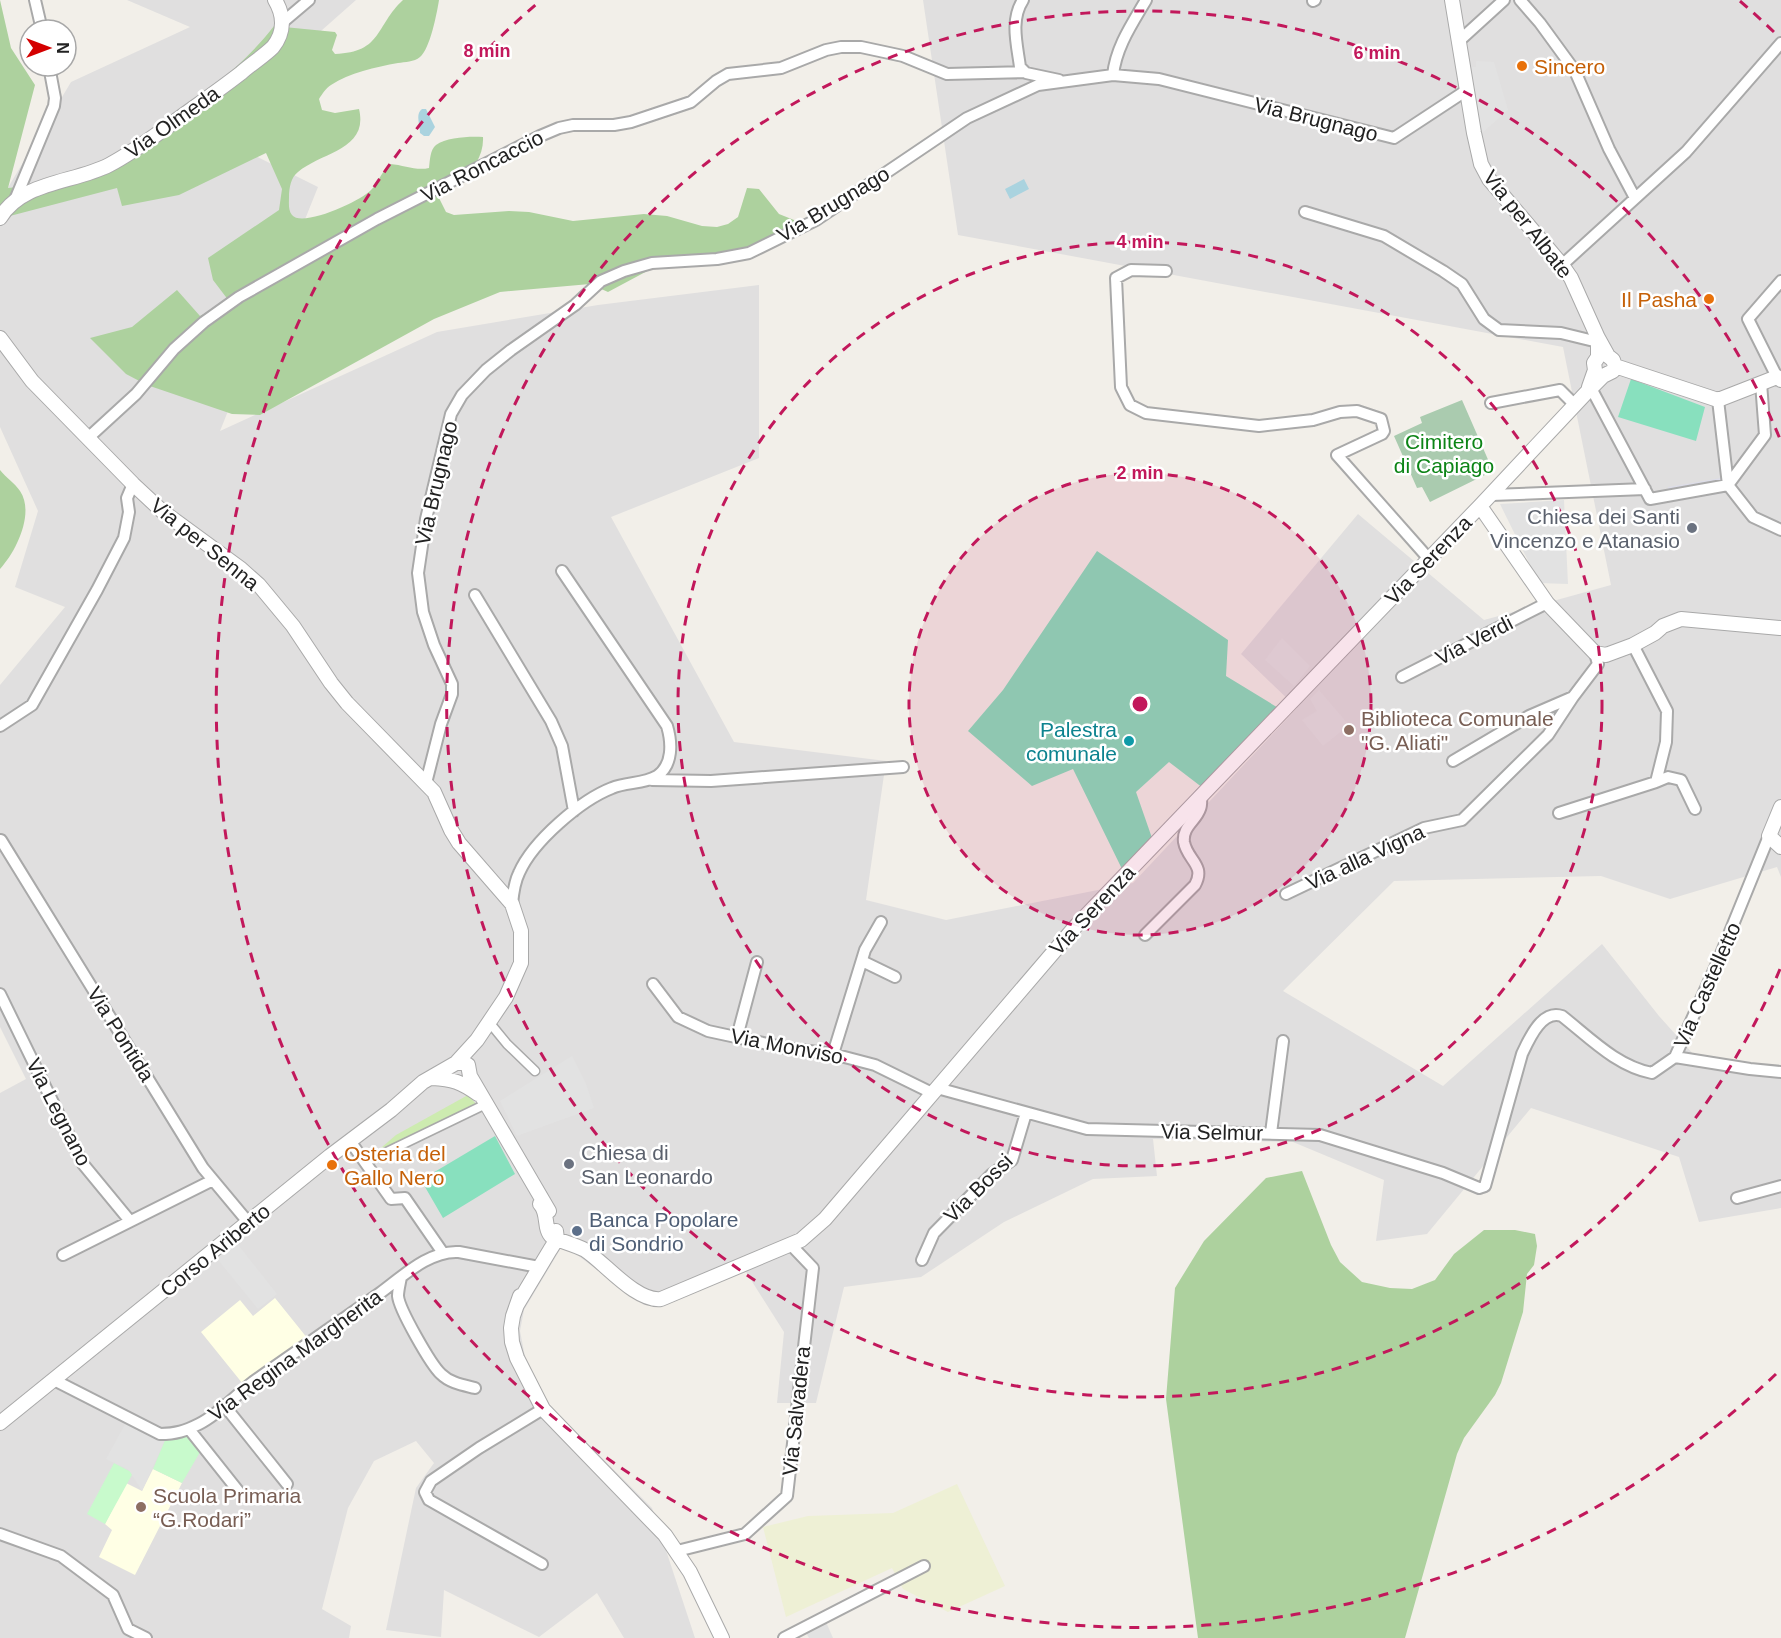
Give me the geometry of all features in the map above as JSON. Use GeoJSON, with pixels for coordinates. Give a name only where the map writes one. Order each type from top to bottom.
{"type":"FeatureCollection","features":[{"type":"Feature","properties":{"kind":"street"},"geometry":{"type":"LineString","coordinates":[[35,0],[39,18]]}},
{"type":"Feature","properties":{"kind":"street"},"geometry":{"type":"LineString","coordinates":[[275,0],[282,11],[283,22]]}},
{"type":"Feature","properties":{"kind":"street"},"geometry":{"type":"LineString","coordinates":[[283,22],[309,0]]}},
{"type":"Feature","properties":{"kind":"street"},"geometry":{"type":"LineString","coordinates":[[1023,0],[1016,10],[1014,23],[1020,67],[1025,72]]}},
{"type":"Feature","properties":{"kind":"street"},"geometry":{"type":"LineString","coordinates":[[1113,75],[1114,63],[1123,39],[1146,0]]}},
{"type":"Feature","properties":{"kind":"street","name":"Via per Albate"},"geometry":{"type":"LineString","coordinates":[[1452,0],[1478,154],[1485,172],[1571,278],[1598,340],[1604,365]]}},
{"type":"Feature","properties":{"kind":"street"},"geometry":{"type":"LineString","coordinates":[[1459,41],[1504,0]]}},
{"type":"Feature","properties":{"kind":"street"},"geometry":{"type":"LineString","coordinates":[[1520,0],[1575,71],[1609,149],[1635,198]]}},
{"type":"Feature","properties":{"kind":"street","name":"Via Olmeda"},"geometry":{"type":"LineString","coordinates":[[15,200],[36,190],[87,175],[129,153],[226,85],[273,46],[283,22]]}},
{"type":"Feature","properties":{"kind":"street"},"geometry":{"type":"LineString","coordinates":[[1562,265],[1686,152],[1781,43]]}},
{"type":"Feature","properties":{"kind":"street","name":"Via Roncaccio"},"geometry":{"type":"LineString","coordinates":[[88,438],[136,394],[174,349],[204,322],[239,297],[377,219],[559,128],[573,125],[631,122],[691,102],[728,74],[781,68],[825,50],[841,47],[861,47],[903,56],[947,74],[1025,72],[1062,82]]}},
{"type":"Feature","properties":{"kind":"street","name":"Via Brugnago"},"geometry":{"type":"LineString","coordinates":[[426,783],[441,724],[452,694],[452,684],[434,645],[423,612],[418,573],[426,519],[451,414],[462,395],[486,370],[575,305],[602,281],[624,271],[652,263],[717,259],[749,253],[816,220],[967,118],[1038,85],[1113,75],[1159,80],[1394,138],[1467,90]]}},
{"type":"Feature","properties":{"kind":"street"},"geometry":{"type":"LineString","coordinates":[[0,218],[15,200],[54,106],[56,98],[52,78]]}},
{"type":"Feature","properties":{"kind":"street"},"geometry":{"type":"LineString","coordinates":[[1305,212],[1383,236],[1443,271],[1462,284],[1484,319],[1499,330],[1561,333],[1598,340]]}},
{"type":"Feature","properties":{"kind":"street"},"geometry":{"type":"LineString","coordinates":[[1166,271],[1131,270],[1116,278],[1121,387],[1130,405],[1146,413],[1259,426],[1312,420],[1340,412],[1357,411],[1381,419],[1384,430],[1382,434],[1337,455],[1429,559]]}},
{"type":"Feature","properties":{"kind":"street"},"geometry":{"type":"LineString","coordinates":[[1604,365],[1718,400],[1761,383],[1779,379],[1748,319],[1780,284]]}},
{"type":"Feature","properties":{"kind":"street","name":"Via per Senna"},"geometry":{"type":"LineString","coordinates":[[0,338],[32,381],[133,484],[162,511],[241,569],[259,585],[293,626],[347,703],[434,792],[459,843],[512,904]]}},
{"type":"Feature","properties":{"kind":"street","name":"Via Serenza"},"geometry":{"type":"LineString","coordinates":[[557,1239],[585,1250],[639,1293],[655,1300],[801,1240],[825,1219],[1074,927],[1491,495],[1575,405],[1604,365]]}},
{"type":"Feature","properties":{"kind":"street"},"geometry":{"type":"LineString","coordinates":[[1491,495],[1648,494],[1728,485],[1765,435],[1761,383]]}},
{"type":"Feature","properties":{"kind":"street"},"geometry":{"type":"LineString","coordinates":[[1491,403],[1560,390],[1575,405]]}},
{"type":"Feature","properties":{"kind":"street"},"geometry":{"type":"LineString","coordinates":[[1588,390],[1648,494]]}},
{"type":"Feature","properties":{"kind":"street"},"geometry":{"type":"LineString","coordinates":[[1718,400],[1728,485],[1753,517],[1781,530]]}},
{"type":"Feature","properties":{"kind":"street"},"geometry":{"type":"LineString","coordinates":[[0,726],[32,705],[97,590],[124,538],[129,512],[127,498],[133,484]]}},
{"type":"Feature","properties":{"kind":"street"},"geometry":{"type":"LineString","coordinates":[[1480,506],[1547,603],[1595,653],[1606,655],[1633,645],[1671,622],[1682,619],[1781,629]]}},
{"type":"Feature","properties":{"kind":"street"},"geometry":{"type":"LineString","coordinates":[[562,571],[667,726],[671,738],[668,764],[658,776],[648,780]]}},
{"type":"Feature","properties":{"kind":"street"},"geometry":{"type":"LineString","coordinates":[[475,596],[551,721],[562,746],[574,811]]}},
{"type":"Feature","properties":{"kind":"street","name":"Via Verdi"},"geometry":{"type":"LineString","coordinates":[[1402,677],[1547,603]]}},
{"type":"Feature","properties":{"kind":"street"},"geometry":{"type":"LineString","coordinates":[[1633,645],[1667,711],[1666,742],[1656,782]]}},
{"type":"Feature","properties":{"kind":"street","name":"Via alla Vigna"},"geometry":{"type":"LineString","coordinates":[[1286,894],[1424,828],[1462,820],[1548,735],[1598,664],[1595,653]]}},
{"type":"Feature","properties":{"kind":"street"},"geometry":{"type":"LineString","coordinates":[[1453,761],[1529,716],[1573,697]]}},
{"type":"Feature","properties":{"kind":"street"},"geometry":{"type":"LineString","coordinates":[[536,1266],[557,1239],[553,1218],[484,1100],[460,1073],[477,1040],[506,997],[521,963],[521,931],[512,904],[519,873],[530,855],[574,811],[599,793],[618,785],[648,780],[711,781],[903,767]]}},
{"type":"Feature","properties":{"kind":"street"},"geometry":{"type":"LineString","coordinates":[[1559,813],[1668,777],[1681,780],[1695,810]]}},
{"type":"Feature","properties":{"kind":"street"},"geometry":{"type":"LineString","coordinates":[[1145,935],[1195,885],[1199,876],[1184,842],[1186,830],[1201,808],[1201,795]]}},
{"type":"Feature","properties":{"kind":"street"},"geometry":{"type":"LineString","coordinates":[[1781,807],[1769,836],[1781,847]]}},
{"type":"Feature","properties":{"kind":"street","name":"Via Castelletto"},"geometry":{"type":"LineString","coordinates":[[1485,1186],[1522,1054],[1528,1041],[1546,1016],[1555,1013],[1562,1016],[1622,1063],[1639,1070],[1652,1073],[1675,1057],[1719,959],[1769,836]]}},
{"type":"Feature","properties":{"kind":"street","name":"Via Pontida"},"geometry":{"type":"LineString","coordinates":[[1,840],[203,1168],[248,1222]]}},
{"type":"Feature","properties":{"kind":"street"},"geometry":{"type":"LineString","coordinates":[[833,1054],[865,951],[881,922]]}},
{"type":"Feature","properties":{"kind":"street"},"geometry":{"type":"LineString","coordinates":[[862,961],[895,977]]}},
{"type":"Feature","properties":{"kind":"street"},"geometry":{"type":"LineString","coordinates":[[737,1037],[757,962]]}},
{"type":"Feature","properties":{"kind":"street","name":"Via Monviso"},"geometry":{"type":"LineString","coordinates":[[653,984],[678,1017],[708,1031],[786,1048],[833,1054],[875,1065],[934,1090]]}},
{"type":"Feature","properties":{"kind":"street","name":"Via Legnano"},"geometry":{"type":"LineString","coordinates":[[0,994],[83,1164],[130,1221]]}},
{"type":"Feature","properties":{"kind":"street"},"geometry":{"type":"LineString","coordinates":[[489,1022],[507,1044],[535,1071]]}},
{"type":"Feature","properties":{"kind":"street"},"geometry":{"type":"LineString","coordinates":[[1271,1133],[1283,1041]]}},
{"type":"Feature","properties":{"kind":"street"},"geometry":{"type":"LineString","coordinates":[[1675,1057],[1750,1069],[1781,1071]]}},
{"type":"Feature","properties":{"kind":"street","name":"Corso Ariberto"},"geometry":{"type":"LineString","coordinates":[[0,1423],[430,1078],[460,1073]]}},
{"type":"Feature","properties":{"kind":"street","name":"Via Selmur"},"geometry":{"type":"LineString","coordinates":[[934,1090],[1087,1129],[1320,1135],[1443,1173],[1479,1188],[1485,1186]]}},
{"type":"Feature","properties":{"kind":"street"},"geometry":{"type":"LineString","coordinates":[[366,1162],[484,1100]]}},
{"type":"Feature","properties":{"kind":"street","name":"Via Bossi"},"geometry":{"type":"LineString","coordinates":[[922,1260],[934,1233],[992,1174],[1012,1160],[1026,1113]]}},
{"type":"Feature","properties":{"kind":"street"},"geometry":{"type":"LineString","coordinates":[[350,1141],[392,1199],[405,1198],[443,1253],[459,1252],[536,1266]]}},
{"type":"Feature","properties":{"kind":"street"},"geometry":{"type":"LineString","coordinates":[[63,1255],[213,1180]]}},
{"type":"Feature","properties":{"kind":"street"},"geometry":{"type":"LineString","coordinates":[[1737,1198],[1781,1186]]}},
{"type":"Feature","properties":{"kind":"street"},"geometry":{"type":"LineString","coordinates":[[536,1189],[545,1240],[536,1266],[517,1305],[511,1328],[517,1358],[543,1409],[677,1551],[690,1572],[722,1638]]}},
{"type":"Feature","properties":{"kind":"street"},"geometry":{"type":"LineString","coordinates":[[540,1204],[546,1213],[549,1232],[557,1239]]}},
{"type":"Feature","properties":{"kind":"street","name":"Via Salvadera"},"geometry":{"type":"LineString","coordinates":[[677,1551],[745,1534],[787,1496],[813,1268],[791,1245]]}},
{"type":"Feature","properties":{"kind":"street","name":"Via Regina Margherita"},"geometry":{"type":"LineString","coordinates":[[54,1380],[160,1434],[179,1433],[202,1423],[292,1354],[401,1277],[443,1253]]}},
{"type":"Feature","properties":{"kind":"street"},"geometry":{"type":"LineString","coordinates":[[401,1277],[398,1294],[400,1304],[439,1373],[450,1381],[475,1388]]}},
{"type":"Feature","properties":{"kind":"street"},"geometry":{"type":"LineString","coordinates":[[224,1405],[287,1484]]}},
{"type":"Feature","properties":{"kind":"street"},"geometry":{"type":"LineString","coordinates":[[542,1564],[429,1500],[425,1492],[431,1481],[479,1448],[543,1409]]}},
{"type":"Feature","properties":{"kind":"street"},"geometry":{"type":"LineString","coordinates":[[189,1429],[243,1497]]}},
{"type":"Feature","properties":{"kind":"street"},"geometry":{"type":"LineString","coordinates":[[0,1534],[61,1556],[113,1595],[128,1629],[146,1638]]}},
{"type":"Feature","properties":{"kind":"street"},"geometry":{"type":"LineString","coordinates":[[784,1638],[924,1566]]}},
{"type":"Feature","properties":{"kind":"shaded area"},"geometry":{"type":"Polygon","coordinates":[[[127,0],[356,0],[207,132],[318,187],[220,431],[437,332],[598,305],[759,285],[759,458],[611,517],[734,742],[886,761],[866,900],[946,920],[1133,883],[1297,708],[1241,654],[1358,514],[1484,620],[1611,585],[1563,347],[958,235],[923,0],[1781,0],[1781,877],[1777,867],[1670,899],[1601,876],[1394,881],[1283,991],[1443,1086],[1602,944],[1659,1016],[1694,1055],[1781,1069],[1781,1208],[1699,1222],[1679,1157],[1531,1108],[1427,1234],[1376,1241],[1384,1180],[1293,1142],[1153,1139],[1157,1176],[1093,1179],[1004,1222],[921,1277],[844,1287],[816,1403],[777,1403],[784,1332],[746,1272],[644,1305],[568,1248],[561,1248],[524,1310],[520,1331],[526,1362],[551,1407],[652,1508],[695,1638],[624,1638],[597,1593],[539,1637],[444,1590],[441,1637],[386,1630],[416,1488],[434,1463],[416,1441],[374,1461],[348,1508],[322,1609],[351,1626],[349,1638],[0,1638],[0,1093],[26,1079],[0,1027],[0,685],[65,607],[15,587],[38,511],[0,427],[0,201],[71,82],[190,27],[127,0]]]}},
{"type":"Feature","properties":{"kind":"shaded area"},"geometry":{"type":"Polygon","coordinates":[[[1476,61],[1494,62],[1508,110],[1481,134],[1469,67],[1476,67],[1476,61]]]}},
{"type":"Feature","properties":{"kind":"shaded area"},"geometry":{"type":"Polygon","coordinates":[[[1721,478],[1724,493],[1670,502],[1668,487],[1721,478]]]}},
{"type":"Feature","properties":{"kind":"shaded area"},"geometry":{"type":"Polygon","coordinates":[[[1564,500],[1568,584],[1539,583],[1500,504],[1564,500]]]}},
{"type":"Feature","properties":{"kind":"shaded area"},"geometry":{"type":"Polygon","coordinates":[[[1282,638],[1310,666],[1294,686],[1265,660],[1282,638]]]}},
{"type":"Feature","properties":{"kind":"shaded area"},"geometry":{"type":"Polygon","coordinates":[[[1319,690],[1349,725],[1323,746],[1302,720],[1317,711],[1310,699],[1319,690]]]}},
{"type":"Feature","properties":{"kind":"shaded area"},"geometry":{"type":"Polygon","coordinates":[[[572,1056],[586,1084],[594,1108],[517,1136],[500,1101],[572,1056]]]}},
{"type":"Feature","properties":{"kind":"shaded area"},"geometry":{"type":"Polygon","coordinates":[[[235,1241],[277,1294],[258,1309],[215,1256],[235,1241]]]}},
{"type":"Feature","properties":{"kind":"shaded area"},"geometry":{"type":"Polygon","coordinates":[[[275,1298],[308,1339],[247,1389],[201,1332],[240,1300],[253,1316],[275,1298]]]}},
{"type":"Feature","properties":{"kind":"shaded area"},"geometry":{"type":"Polygon","coordinates":[[[127,1421],[165,1440],[142,1491],[129,1470],[106,1459],[127,1421]]]}},
{"type":"Feature","properties":{"kind":"shaded area","name":"Scuola Primaria “G.Rodari”"},"geometry":{"type":"Polygon","coordinates":[[[153,1469],[182,1483],[135,1575],[99,1557],[112,1530],[105,1524],[126,1483],[142,1491],[153,1469]]]}},
{"type":"Feature","properties":{"kind":"shaded area"},"geometry":{"type":"Polygon","coordinates":[[[957,1484],[1005,1586],[948,1612],[903,1589],[892,1568],[786,1617],[763,1527],[808,1516],[893,1513],[957,1484]]]}},
{"type":"Feature","properties":{"kind":"shaded area"},"geometry":{"type":"Polygon","coordinates":[[[826,1622],[833,1638],[809,1638],[805,1631],[826,1622]]]}},
{"type":"Feature","properties":{"kind":"green space"},"geometry":{"type":"Polygon","coordinates":[[[0,0],[11,48],[18,59],[18,78],[30,78],[35,85],[8,188],[39,184],[69,176],[119,152],[211,88],[250,54],[274,26],[335,32],[337,35],[332,50],[335,54],[351,52],[362,48],[377,36],[403,0],[439,0],[430,39],[420,57],[412,61],[381,66],[354,74],[331,85],[321,95],[319,99],[322,110],[335,113],[359,109],[360,123],[357,133],[350,142],[308,165],[294,177],[289,194],[289,209],[292,215],[307,218],[331,212],[365,195],[390,164],[429,168],[431,152],[441,142],[466,137],[483,137],[482,150],[473,168],[457,185],[436,192],[446,212],[454,215],[529,212],[573,221],[644,214],[667,216],[702,226],[717,227],[728,224],[738,217],[747,188],[759,189],[779,214],[794,220],[796,229],[782,242],[651,269],[608,292],[590,284],[500,292],[434,319],[260,415],[232,414],[147,385],[126,374],[90,338],[132,327],[177,290],[200,316],[229,301],[213,280],[208,258],[279,210],[282,189],[266,153],[179,195],[122,206],[117,188],[0,217],[0,0]]]}},
{"type":"Feature","properties":{"kind":"green space"},"geometry":{"type":"Polygon","coordinates":[[[1631,379],[1705,407],[1696,441],[1618,417],[1631,379]]]}},
{"type":"Feature","properties":{"kind":"green space","name":"Cimitero di Capiago"},"geometry":{"type":"Polygon","coordinates":[[[1462,400],[1493,471],[1430,502],[1422,487],[1417,488],[1394,436],[1422,423],[1420,417],[1462,400]]]}},
{"type":"Feature","properties":{"kind":"green space"},"geometry":{"type":"Polygon","coordinates":[[[0,470],[20,491],[25,510],[22,532],[12,553],[0,569],[0,470]]]}},
{"type":"Feature","properties":{"kind":"green space"},"geometry":{"type":"Polygon","coordinates":[[[1097,551],[1228,640],[1226,676],[1280,709],[1203,788],[1169,762],[1136,792],[1152,838],[1122,869],[1073,769],[1032,786],[968,731],[1003,690],[1097,551]]]}},
{"type":"Feature","properties":{"kind":"green space"},"geometry":{"type":"Polygon","coordinates":[[[468,1095],[477,1105],[374,1154],[396,1135],[468,1095]]]}},
{"type":"Feature","properties":{"kind":"green space"},"geometry":{"type":"Polygon","coordinates":[[[495,1136],[515,1174],[443,1218],[421,1180],[495,1136]]]}},
{"type":"Feature","properties":{"kind":"green space"},"geometry":{"type":"Polygon","coordinates":[[[1302,1171],[1340,1262],[1362,1282],[1390,1288],[1412,1289],[1435,1280],[1454,1254],[1484,1230],[1515,1230],[1535,1234],[1537,1246],[1534,1265],[1527,1274],[1523,1312],[1501,1383],[1464,1438],[1457,1454],[1405,1638],[1198,1638],[1166,1399],[1175,1288],[1204,1241],[1266,1178],[1302,1171]]]}},
{"type":"Feature","properties":{"kind":"green space"},"geometry":{"type":"Polygon","coordinates":[[[189,1429],[203,1447],[182,1483],[153,1469],[165,1440],[159,1437],[189,1429]]]}},
{"type":"Feature","properties":{"kind":"green space"},"geometry":{"type":"Polygon","coordinates":[[[114,1463],[133,1473],[105,1524],[87,1514],[114,1463]]]}},
{"type":"Feature","properties":{"kind":"water"},"geometry":{"type":"Polygon","coordinates":[[[422,109],[426,109],[435,127],[429,136],[420,133],[418,116],[422,109]]]}},
{"type":"Feature","properties":{"kind":"water"},"geometry":{"type":"Polygon","coordinates":[[[1024,179],[1029,189],[1010,199],[1005,189],[1024,179]]]}},
{"type":"Feature","properties":{"kind":"place","name":"Sincero"},"geometry":{"type":"Point","coordinates":[1522,66]}},
{"type":"Feature","properties":{"kind":"place","name":"Il Pasha"},"geometry":{"type":"Point","coordinates":[1709,299]}},
{"type":"Feature","properties":{"kind":"place","name":"Chiesa dei Santi Vincenzo e Atanasio"},"geometry":{"type":"Point","coordinates":[1692,528]}},
{"type":"Feature","properties":{"kind":"place","name":"Biblioteca Comunale \"G. Aliati\""},"geometry":{"type":"Point","coordinates":[1349,730]}},
{"type":"Feature","properties":{"kind":"place","name":"Palestra comunale"},"geometry":{"type":"Point","coordinates":[1129,741]}},
{"type":"Feature","properties":{"kind":"place","name":"Chiesa di San Leonardo"},"geometry":{"type":"Point","coordinates":[569,1164]}},
{"type":"Feature","properties":{"kind":"place","name":"Osteria del Gallo Nero"},"geometry":{"type":"Point","coordinates":[332,1165]}},
{"type":"Feature","properties":{"kind":"place","name":"Banca Popolare di Sondrio"},"geometry":{"type":"Point","coordinates":[577,1231]}},
{"type":"Feature","properties":{"kind":"place","name":"Scuola Primaria “G.Rodari”"},"geometry":{"type":"Point","coordinates":[141,1507]}}]}
